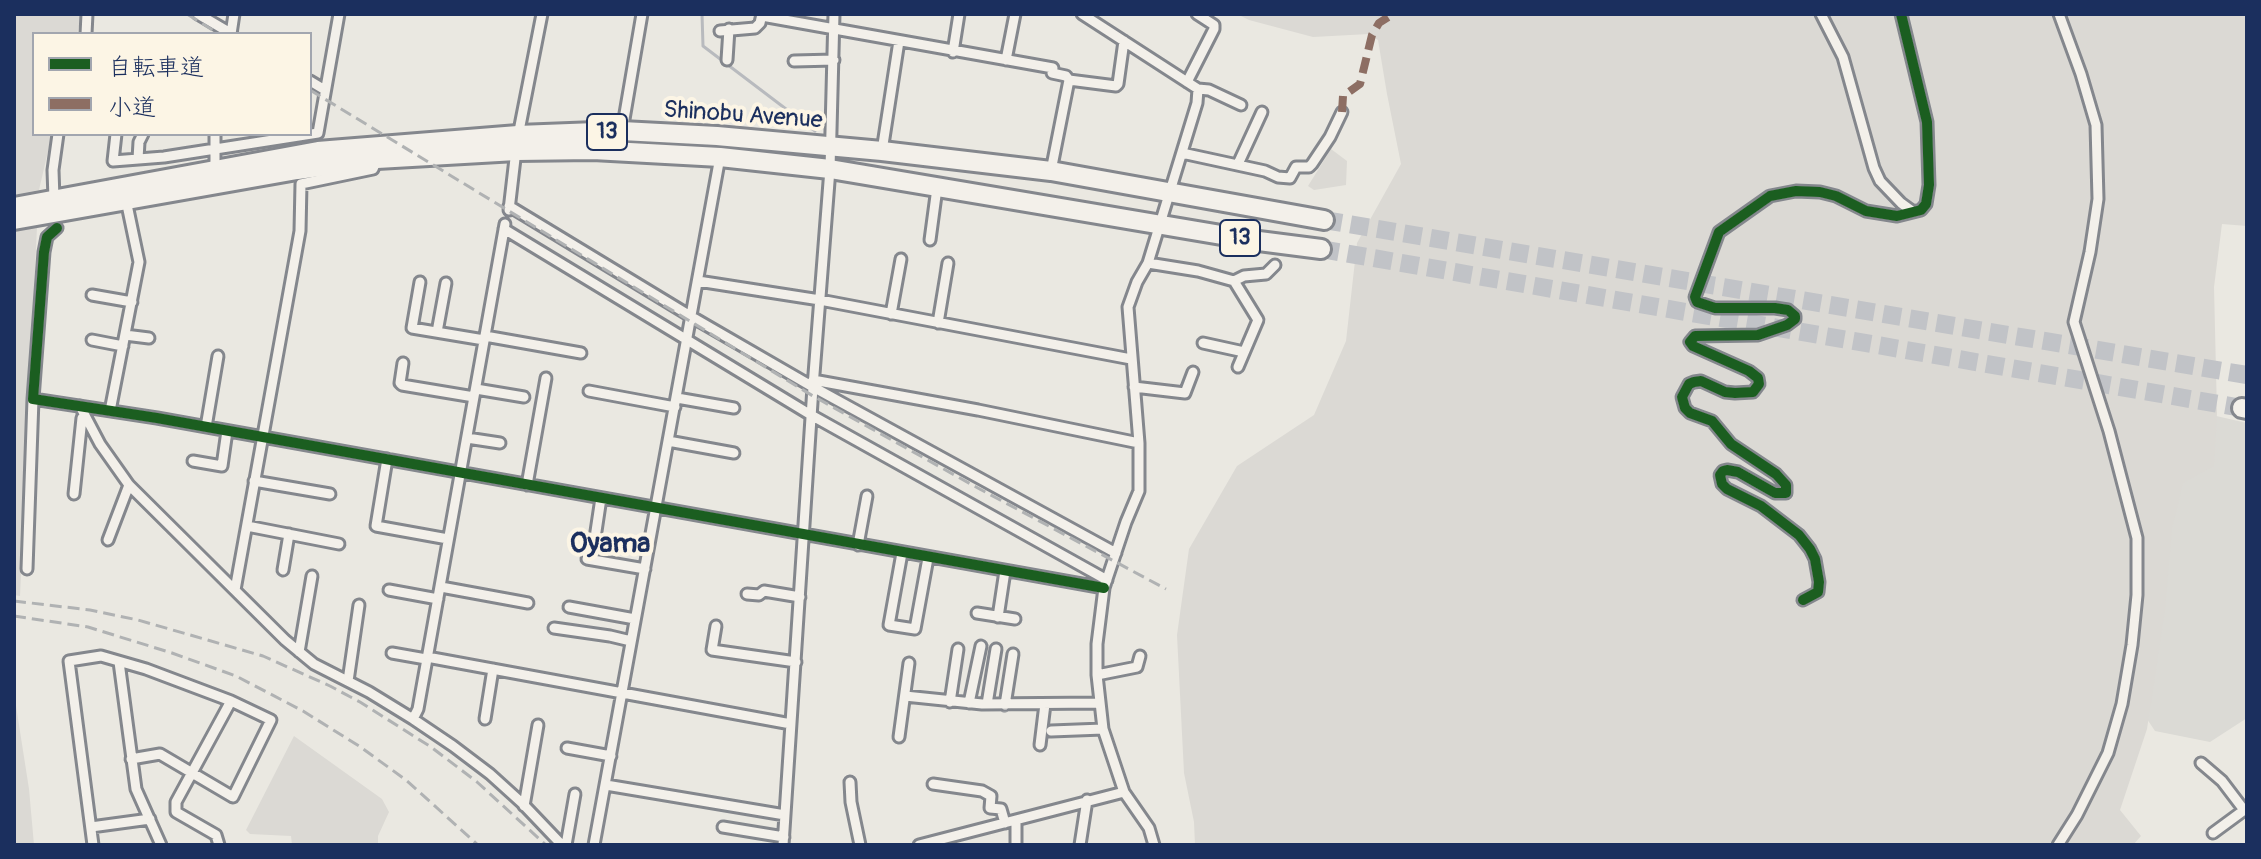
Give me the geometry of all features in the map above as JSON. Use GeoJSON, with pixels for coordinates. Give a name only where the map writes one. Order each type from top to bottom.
{"type":"FeatureCollection","features":[{"type":"Feature","properties":{"kind":"highway","name":"Shinobu Avenue"},"geometry":{"type":"LineString","coordinates":[[14,220],[216,177],[622,131],[830,146],[1051,171],[1324,220]]}},
{"type":"Feature","properties":{"kind":"highway","name":"Shinobu Avenue"},"geometry":{"type":"LineString","coordinates":[[14,207],[51,210],[126,200],[216,177],[318,142],[517,143],[720,157],[830,169],[1321,249]]}},
{"type":"Feature","properties":{"kind":"street"},"geometry":{"type":"LineString","coordinates":[[198,14],[228,32]]}},
{"type":"Feature","properties":{"kind":"street"},"geometry":{"type":"LineString","coordinates":[[116,136],[113,161],[318,142],[339,14]]}},
{"type":"Feature","properties":{"kind":"street"},"geometry":{"type":"LineString","coordinates":[[542,14],[517,143],[509,208],[692,317],[1116,553]]}},
{"type":"Feature","properties":{"kind":"street"},"geometry":{"type":"LineString","coordinates":[[622,131],[642,14]]}},
{"type":"Feature","properties":{"kind":"street"},"geometry":{"type":"LineString","coordinates":[[723,827],[784,841],[830,169],[834,14]]}},
{"type":"Feature","properties":{"kind":"street"},"geometry":{"type":"LineString","coordinates":[[953,52],[959,14]]}},
{"type":"Feature","properties":{"kind":"street"},"geometry":{"type":"LineString","coordinates":[[1006,60],[1015,14]]}},
{"type":"Feature","properties":{"kind":"street"},"geometry":{"type":"LineString","coordinates":[[1082,14],[1198,89],[1209,90],[1241,105]]}},
{"type":"Feature","properties":{"kind":"street"},"geometry":{"type":"LineString","coordinates":[[1187,82],[1214,29],[1214,25],[1197,14]]}},
{"type":"Feature","properties":{"kind":"street"},"geometry":{"type":"LineString","coordinates":[[1821,14],[1843,57],[1880,181],[1912,211]]}},
{"type":"Feature","properties":{"kind":"street"},"geometry":{"type":"LineString","coordinates":[[1803,600],[1818,592],[1815,559],[1810,549],[1799,535],[1761,506],[1727,489],[1720,475],[1727,470],[1738,472],[1775,493],[1786,493],[1786,485],[1776,474],[1731,444],[1712,421],[1690,413],[1682,397],[1689,384],[1694,382],[1701,381],[1735,393],[1753,392],[1759,384],[1758,378],[1749,371],[1693,346],[1690,342],[1695,336],[1758,335],[1787,325],[1795,316],[1788,310],[1775,308],[1715,308],[1697,302],[1696,291],[1719,232],[1770,196],[1806,191],[1836,196],[1866,211],[1897,216],[1921,210],[1926,204],[1929,185],[1924,104],[1901,14]]}},
{"type":"Feature","properties":{"kind":"street"},"geometry":{"type":"LineString","coordinates":[[2058,845],[2108,753],[2122,704],[2137,595],[2137,538],[2109,431],[2074,322],[2098,199],[2096,125],[2059,14]]}},
{"type":"Feature","properties":{"kind":"street"},"geometry":{"type":"LineString","coordinates":[[727,60],[725,30],[755,28],[762,15],[1053,68],[1052,73],[1066,76],[1069,80],[1116,86],[1124,41]]}},
{"type":"Feature","properties":{"kind":"street"},"geometry":{"type":"LineString","coordinates":[[882,151],[899,41]]}},
{"type":"Feature","properties":{"kind":"street"},"geometry":{"type":"LineString","coordinates":[[794,61],[834,60]]}},
{"type":"Feature","properties":{"kind":"street"},"geometry":{"type":"LineString","coordinates":[[1051,171],[1069,80]]}},
{"type":"Feature","properties":{"kind":"street"},"geometry":{"type":"LineString","coordinates":[[312,82],[325,90]]}},
{"type":"Feature","properties":{"kind":"street"},"geometry":{"type":"LineString","coordinates":[[1154,845],[1149,828],[1124,792],[1103,729],[1097,675],[1097,632],[1106,584],[1139,491],[1139,443],[1128,307],[1148,263],[1197,103],[1198,89]]}},
{"type":"Feature","properties":{"kind":"street"},"geometry":{"type":"LineString","coordinates":[[1238,164],[1262,112]]}},
{"type":"Feature","properties":{"kind":"street"},"geometry":{"type":"LineString","coordinates":[[1182,153],[1290,178],[1296,167],[1312,164],[1342,112]]}},
{"type":"Feature","properties":{"kind":"street"},"geometry":{"type":"LineString","coordinates":[[27,569],[33,399],[44,252],[58,136]]}},
{"type":"Feature","properties":{"kind":"street"},"geometry":{"type":"LineString","coordinates":[[138,159],[142,136]]}},
{"type":"Feature","properties":{"kind":"street"},"geometry":{"type":"LineString","coordinates":[[215,136],[216,177]]}},
{"type":"Feature","properties":{"kind":"street"},"geometry":{"type":"LineString","coordinates":[[594,845],[720,157]]}},
{"type":"Feature","properties":{"kind":"street"},"geometry":{"type":"LineString","coordinates":[[235,590],[300,231],[301,184],[373,169],[377,159]]}},
{"type":"Feature","properties":{"kind":"street"},"geometry":{"type":"LineString","coordinates":[[930,240],[937,188]]}},
{"type":"Feature","properties":{"kind":"street"},"geometry":{"type":"LineString","coordinates":[[110,411],[139,262],[126,200]]}},
{"type":"Feature","properties":{"kind":"street"},"geometry":{"type":"LineString","coordinates":[[413,719],[418,709],[441,587],[505,226],[811,415],[1106,584]]}},
{"type":"Feature","properties":{"kind":"street"},"geometry":{"type":"LineString","coordinates":[[891,314],[901,259]]}},
{"type":"Feature","properties":{"kind":"street"},"geometry":{"type":"LineString","coordinates":[[938,323],[948,263]]}},
{"type":"Feature","properties":{"kind":"street"},"geometry":{"type":"LineString","coordinates":[[1148,263],[1198,271],[1234,281],[1244,276],[1266,274],[1275,265]]}},
{"type":"Feature","properties":{"kind":"street"},"geometry":{"type":"LineString","coordinates":[[698,281],[820,300],[1131,359]]}},
{"type":"Feature","properties":{"kind":"street"},"geometry":{"type":"LineString","coordinates":[[1234,281],[1258,320],[1238,367]]}},
{"type":"Feature","properties":{"kind":"street"},"geometry":{"type":"LineString","coordinates":[[420,282],[412,328],[581,353]]}},
{"type":"Feature","properties":{"kind":"street"},"geometry":{"type":"LineString","coordinates":[[437,332],[446,283]]}},
{"type":"Feature","properties":{"kind":"street"},"geometry":{"type":"LineString","coordinates":[[92,295],[132,302]]}},
{"type":"Feature","properties":{"kind":"street"},"geometry":{"type":"LineString","coordinates":[[125,335],[149,338]]}},
{"type":"Feature","properties":{"kind":"street"},"geometry":{"type":"LineString","coordinates":[[92,340],[123,346]]}},
{"type":"Feature","properties":{"kind":"street"},"geometry":{"type":"LineString","coordinates":[[1203,343],[1244,352]]}},
{"type":"Feature","properties":{"kind":"street"},"geometry":{"type":"LineString","coordinates":[[206,427],[218,356]]}},
{"type":"Feature","properties":{"kind":"street"},"geometry":{"type":"LineString","coordinates":[[403,363],[402,385],[524,397]]}},
{"type":"Feature","properties":{"kind":"street"},"geometry":{"type":"LineString","coordinates":[[1134,387],[1185,393],[1193,372]]}},
{"type":"Feature","properties":{"kind":"street"},"geometry":{"type":"LineString","coordinates":[[527,485],[546,378]]}},
{"type":"Feature","properties":{"kind":"street"},"geometry":{"type":"LineString","coordinates":[[813,384],[978,410],[1139,443]]}},
{"type":"Feature","properties":{"kind":"street"},"geometry":{"type":"LineString","coordinates":[[589,391],[734,408]]}},
{"type":"Feature","properties":{"kind":"street"},"geometry":{"type":"LineString","coordinates":[[33,399],[387,459],[928,558],[1106,584]]}},
{"type":"Feature","properties":{"kind":"street"},"geometry":{"type":"LineString","coordinates":[[80,406],[100,444],[129,485],[299,652],[314,664],[413,719],[490,774],[564,845]]}},
{"type":"Feature","properties":{"kind":"street"},"geometry":{"type":"LineString","coordinates":[[74,494],[82,418],[85,416]]}},
{"type":"Feature","properties":{"kind":"street"},"geometry":{"type":"LineString","coordinates":[[193,461],[222,466],[227,431]]}},
{"type":"Feature","properties":{"kind":"street"},"geometry":{"type":"LineString","coordinates":[[467,438],[500,443]]}},
{"type":"Feature","properties":{"kind":"street"},"geometry":{"type":"LineString","coordinates":[[668,441],[734,453]]}},
{"type":"Feature","properties":{"kind":"street"},"geometry":{"type":"LineString","coordinates":[[387,459],[376,526],[448,539]]}},
{"type":"Feature","properties":{"kind":"street"},"geometry":{"type":"LineString","coordinates":[[254,481],[330,494]]}},
{"type":"Feature","properties":{"kind":"street"},"geometry":{"type":"LineString","coordinates":[[108,540],[129,485]]}},
{"type":"Feature","properties":{"kind":"street"},"geometry":{"type":"LineString","coordinates":[[858,545],[867,496]]}},
{"type":"Feature","properties":{"kind":"street"},"geometry":{"type":"LineString","coordinates":[[595,538],[601,498]]}},
{"type":"Feature","properties":{"kind":"street"},"geometry":{"type":"LineString","coordinates":[[247,526],[339,544]]}},
{"type":"Feature","properties":{"kind":"street"},"geometry":{"type":"LineString","coordinates":[[283,570],[289,534]]}},
{"type":"Feature","properties":{"kind":"street"},"geometry":{"type":"LineString","coordinates":[[902,553],[889,625],[915,629],[928,558]]}},
{"type":"Feature","properties":{"kind":"street"},"geometry":{"type":"LineString","coordinates":[[587,559],[645,569]]}},
{"type":"Feature","properties":{"kind":"street"},"geometry":{"type":"LineString","coordinates":[[998,617],[1005,571]]}},
{"type":"Feature","properties":{"kind":"street"},"geometry":{"type":"LineString","coordinates":[[299,652],[312,576]]}},
{"type":"Feature","properties":{"kind":"street"},"geometry":{"type":"LineString","coordinates":[[441,587],[528,603]]}},
{"type":"Feature","properties":{"kind":"street"},"geometry":{"type":"LineString","coordinates":[[389,590],[438,599]]}},
{"type":"Feature","properties":{"kind":"street"},"geometry":{"type":"LineString","coordinates":[[747,594],[759,595],[764,591],[800,597]]}},
{"type":"Feature","properties":{"kind":"street"},"geometry":{"type":"LineString","coordinates":[[348,681],[359,605]]}},
{"type":"Feature","properties":{"kind":"street"},"geometry":{"type":"LineString","coordinates":[[569,607],[635,619]]}},
{"type":"Feature","properties":{"kind":"street"},"geometry":{"type":"LineString","coordinates":[[977,613],[1015,619]]}},
{"type":"Feature","properties":{"kind":"street"},"geometry":{"type":"LineString","coordinates":[[716,626],[712,650],[796,662]]}},
{"type":"Feature","properties":{"kind":"street"},"geometry":{"type":"LineString","coordinates":[[554,628],[631,641]]}},
{"type":"Feature","properties":{"kind":"street"},"geometry":{"type":"LineString","coordinates":[[969,703],[981,646]]}},
{"type":"Feature","properties":{"kind":"street"},"geometry":{"type":"LineString","coordinates":[[950,702],[958,649]]}},
{"type":"Feature","properties":{"kind":"street"},"geometry":{"type":"LineString","coordinates":[[987,704],[996,649]]}},
{"type":"Feature","properties":{"kind":"street"},"geometry":{"type":"LineString","coordinates":[[392,653],[791,724]]}},
{"type":"Feature","properties":{"kind":"street"},"geometry":{"type":"LineString","coordinates":[[1005,705],[1013,654]]}},
{"type":"Feature","properties":{"kind":"street"},"geometry":{"type":"LineString","coordinates":[[93,845],[69,661],[101,656],[146,669],[231,701],[271,720],[233,797],[160,754],[131,759]]}},
{"type":"Feature","properties":{"kind":"street"},"geometry":{"type":"LineString","coordinates":[[1097,675],[1137,667],[1140,656]]}},
{"type":"Feature","properties":{"kind":"street"},"geometry":{"type":"LineString","coordinates":[[119,662],[136,789],[161,845]]}},
{"type":"Feature","properties":{"kind":"street"},"geometry":{"type":"LineString","coordinates":[[899,737],[909,663]]}},
{"type":"Feature","properties":{"kind":"street"},"geometry":{"type":"LineString","coordinates":[[485,719],[493,669]]}},
{"type":"Feature","properties":{"kind":"street"},"geometry":{"type":"LineString","coordinates":[[905,696],[1005,705],[1100,703]]}},
{"type":"Feature","properties":{"kind":"street"},"geometry":{"type":"LineString","coordinates":[[219,845],[216,835],[176,812],[176,802],[231,701]]}},
{"type":"Feature","properties":{"kind":"street"},"geometry":{"type":"LineString","coordinates":[[1040,745],[1045,704]]}},
{"type":"Feature","properties":{"kind":"street"},"geometry":{"type":"LineString","coordinates":[[524,806],[538,725]]}},
{"type":"Feature","properties":{"kind":"street"},"geometry":{"type":"LineString","coordinates":[[1051,731],[1103,729]]}},
{"type":"Feature","properties":{"kind":"street"},"geometry":{"type":"LineString","coordinates":[[567,748],[611,756]]}},
{"type":"Feature","properties":{"kind":"street"},"geometry":{"type":"LineString","coordinates":[[2201,763],[2222,781],[2245,809],[2213,833]]}},
{"type":"Feature","properties":{"kind":"street"},"geometry":{"type":"LineString","coordinates":[[850,782],[860,845]]}},
{"type":"Feature","properties":{"kind":"street"},"geometry":{"type":"LineString","coordinates":[[933,784],[982,791],[991,796],[990,808],[1001,809],[1005,823]]}},
{"type":"Feature","properties":{"kind":"street"},"geometry":{"type":"LineString","coordinates":[[606,785],[785,815]]}},
{"type":"Feature","properties":{"kind":"street"},"geometry":{"type":"LineString","coordinates":[[919,845],[1124,792]]}},
{"type":"Feature","properties":{"kind":"street"},"geometry":{"type":"LineString","coordinates":[[564,845],[575,794]]}},
{"type":"Feature","properties":{"kind":"street"},"geometry":{"type":"LineString","coordinates":[[1080,845],[1087,800]]}},
{"type":"Feature","properties":{"kind":"street"},"geometry":{"type":"LineString","coordinates":[[91,827],[150,819]]}},
{"type":"Feature","properties":{"kind":"street"},"geometry":{"type":"LineString","coordinates":[[1016,820],[1016,845]]}},
{"type":"Feature","properties":{"kind":"shaded area"},"geometry":{"type":"Polygon","coordinates":[[[14,14],[82,14],[78,32],[32,32],[32,136],[52,136],[39,190],[14,195],[14,14]]]}},
{"type":"Feature","properties":{"kind":"shaded area"},"geometry":{"type":"Polygon","coordinates":[[[1237,14],[2247,14],[2247,226],[2222,224],[2214,287],[2217,413],[2214,466],[2183,483],[2172,528],[2165,610],[2147,729],[2120,810],[2141,836],[2133,845],[1195,845],[1194,822],[1184,773],[1177,635],[1189,549],[1237,466],[1314,415],[1346,341],[1357,243],[1401,164],[1378,40],[1369,34],[1313,37],[1237,14]]]}},
{"type":"Feature","properties":{"kind":"shaded area"},"geometry":{"type":"Polygon","coordinates":[[[1331,149],[1347,161],[1346,185],[1314,190],[1308,186],[1331,149]]]}},
{"type":"Feature","properties":{"kind":"shaded area"},"geometry":{"type":"Polygon","coordinates":[[[37,227],[20,596],[14,595],[14,231],[37,227]]]}},
{"type":"Feature","properties":{"kind":"shaded area"},"geometry":{"type":"Polygon","coordinates":[[[2181,408],[2247,423],[2247,718],[2210,742],[2155,731],[2141,710],[2181,408]]]}},
{"type":"Feature","properties":{"kind":"shaded area"},"geometry":{"type":"Polygon","coordinates":[[[14,693],[29,789],[34,845],[14,845],[14,693]]]}},
{"type":"Feature","properties":{"kind":"shaded area"},"geometry":{"type":"Polygon","coordinates":[[[294,736],[382,799],[389,812],[378,836],[378,845],[292,845],[291,836],[250,834],[246,830],[294,736]]]}},
{"type":"Feature","properties":{"kind":"waterway"},"geometry":{"type":"LineString","coordinates":[[702,14],[703,46],[815,131]]}},
{"type":"Feature","properties":{"kind":"tunnel"},"geometry":{"type":"LineString","coordinates":[[1324,220],[2247,375]]}},
{"type":"Feature","properties":{"kind":"tunnel"},"geometry":{"type":"LineString","coordinates":[[1321,249],[2242,408]]}},
{"type":"Feature","properties":{"kind":"railway"},"geometry":{"type":"LineString","coordinates":[[187,14],[216,32]]}},
{"type":"Feature","properties":{"kind":"railway"},"geometry":{"type":"LineString","coordinates":[[312,91],[813,396],[1166,589]]}},
{"type":"Feature","properties":{"kind":"railway"},"geometry":{"type":"LineString","coordinates":[[14,601],[90,610],[138,620],[263,656],[330,686],[431,747],[477,782],[546,845]]}},
{"type":"Feature","properties":{"kind":"railway"},"geometry":{"type":"LineString","coordinates":[[14,616],[88,627],[236,676],[303,711],[359,746],[406,780],[478,845]]}},
{"type":"Feature","properties":{"kind":"marked path"},"geometry":{"type":"LineString","coordinates":[[1342,112],[1343,96],[1360,84],[1372,35],[1379,23],[1393,14]]}},
{"type":"Feature","properties":{"kind":"cycle path"},"geometry":{"type":"LineString","coordinates":[[1803,600],[1818,592],[1815,559],[1810,549],[1799,535],[1761,506],[1727,489],[1720,475],[1727,470],[1738,472],[1775,493],[1786,493],[1786,485],[1776,474],[1731,444],[1712,421],[1690,413],[1682,397],[1689,384],[1694,382],[1701,381],[1735,393],[1753,392],[1759,384],[1758,378],[1749,371],[1693,346],[1690,342],[1695,336],[1758,335],[1787,325],[1795,316],[1788,310],[1775,308],[1715,308],[1697,302],[1695,297],[1719,232],[1770,196],[1796,191],[1820,192],[1836,196],[1866,211],[1897,216],[1921,210],[1926,204],[1929,185],[1927,122],[1901,14]]}},
{"type":"Feature","properties":{"kind":"cycle path"},"geometry":{"type":"LineString","coordinates":[[57,228],[47,237],[44,252],[33,399],[157,418],[1104,588]]}},
{"type":"Feature","properties":{"kind":"district","name":"Oyama"},"geometry":{"type":"Point","coordinates":[610,545]}}]}
